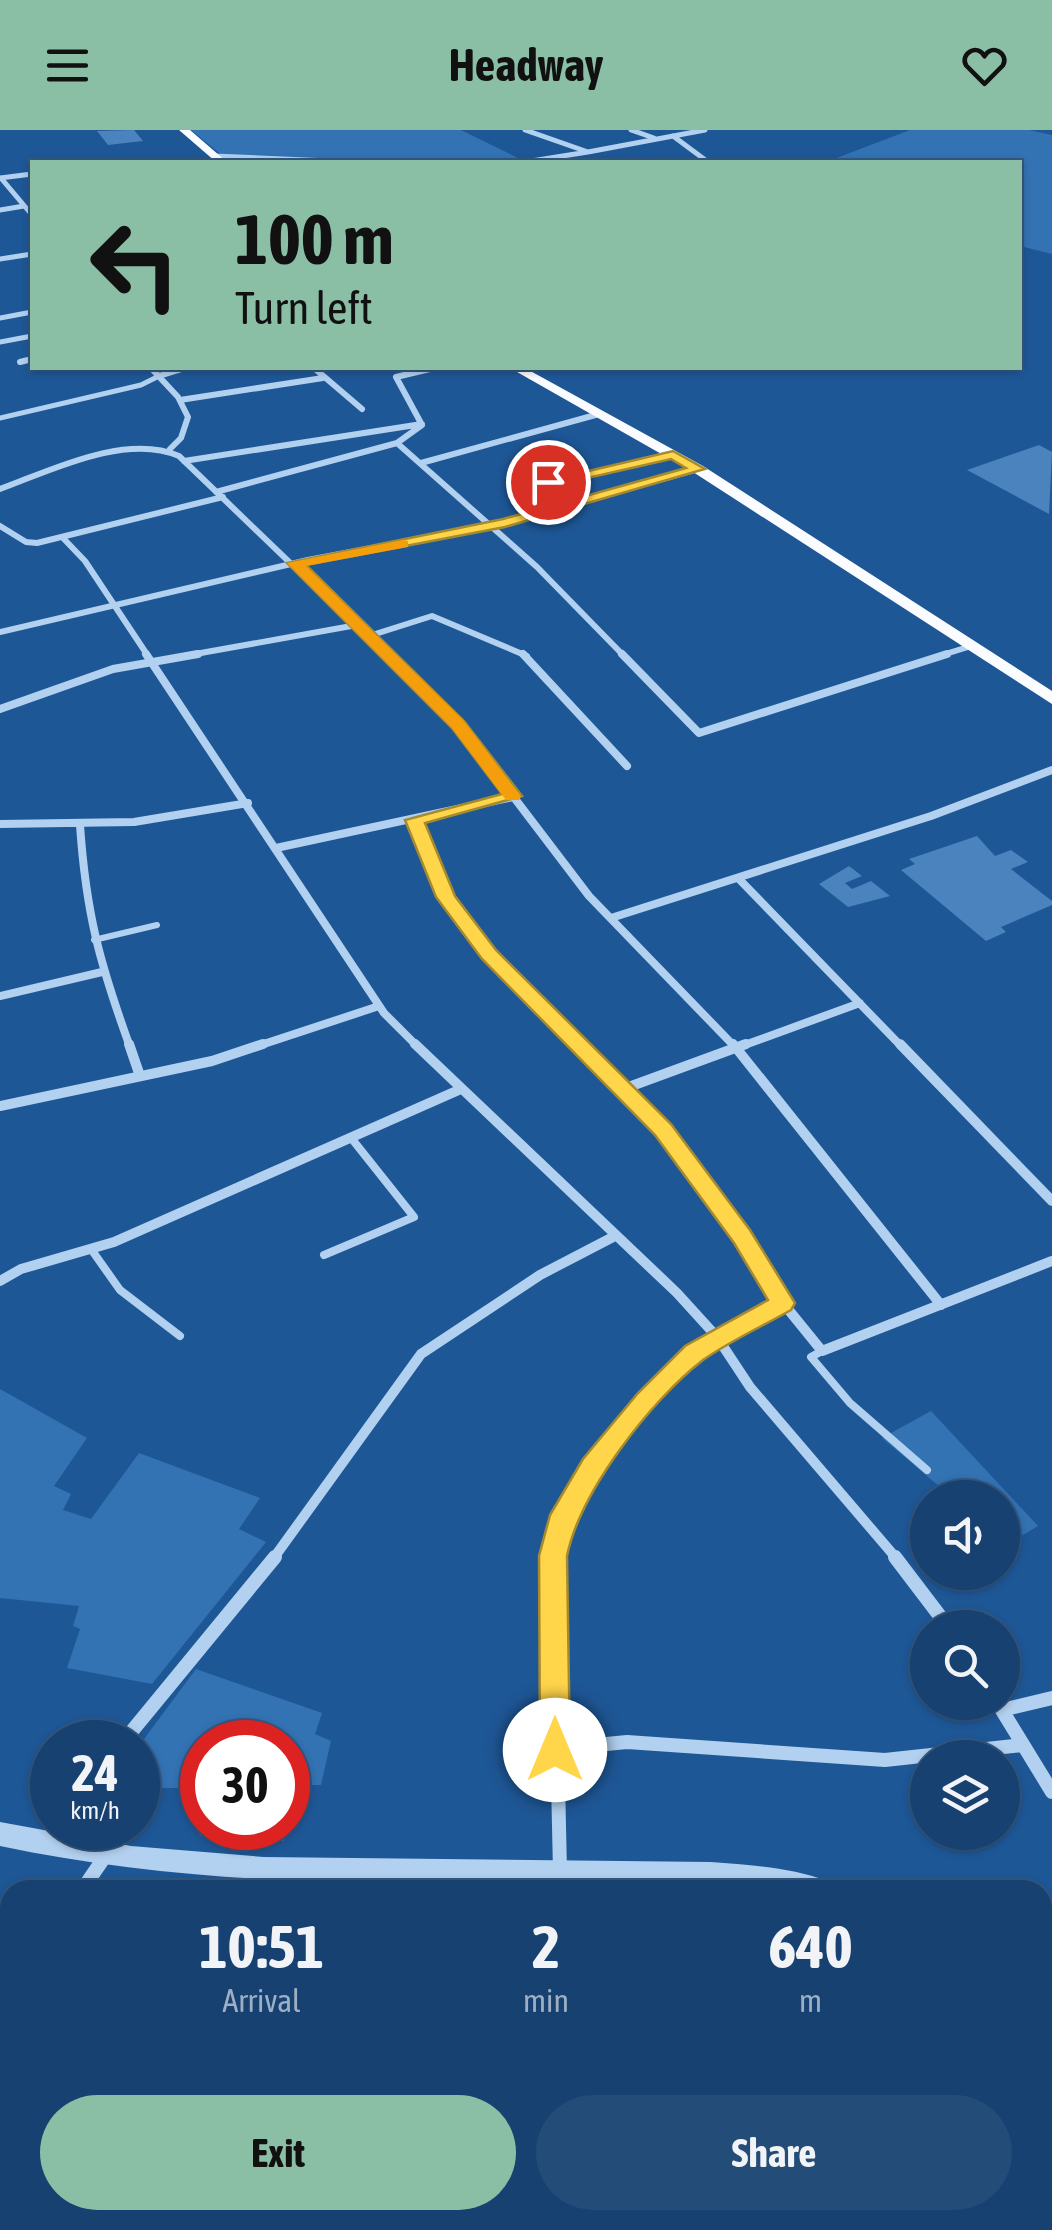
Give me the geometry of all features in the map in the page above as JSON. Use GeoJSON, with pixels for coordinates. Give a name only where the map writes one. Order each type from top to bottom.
{"type":"FeatureCollection","features":[{"type":"Feature","properties":{"kind":"main road"},"geometry":{"type":"LineString","coordinates":[[184,130],[218,160]]}},
{"type":"Feature","properties":{"kind":"main road"},"geometry":{"type":"LineString","coordinates":[[520,370],[698,469],[1052,700]]}},
{"type":"Feature","properties":{"kind":"street"},"geometry":{"type":"LineString","coordinates":[[525,130],[588,152]]}},
{"type":"Feature","properties":{"kind":"street"},"geometry":{"type":"LineString","coordinates":[[631,130],[654,138]]}},
{"type":"Feature","properties":{"kind":"street"},"geometry":{"type":"LineString","coordinates":[[538,160],[705,130]]}},
{"type":"Feature","properties":{"kind":"street"},"geometry":{"type":"LineString","coordinates":[[672,136],[705,160]]}},
{"type":"Feature","properties":{"kind":"street"},"geometry":{"type":"LineString","coordinates":[[0,178],[30,174]]}},
{"type":"Feature","properties":{"kind":"street"},"geometry":{"type":"LineString","coordinates":[[0,178],[30,212]]}},
{"type":"Feature","properties":{"kind":"street"},"geometry":{"type":"LineString","coordinates":[[0,210],[24,206]]}},
{"type":"Feature","properties":{"kind":"street"},"geometry":{"type":"LineString","coordinates":[[0,259],[30,254]]}},
{"type":"Feature","properties":{"kind":"street"},"geometry":{"type":"LineString","coordinates":[[0,318],[30,312]]}},
{"type":"Feature","properties":{"kind":"street"},"geometry":{"type":"LineString","coordinates":[[0,342],[30,336]]}},
{"type":"Feature","properties":{"kind":"street"},"geometry":{"type":"LineString","coordinates":[[20,362],[30,360]]}},
{"type":"Feature","properties":{"kind":"street"},"geometry":{"type":"LineString","coordinates":[[0,490],[48,471],[108,456],[170,449],[184,438],[190,423],[180,400],[153,370]]}},
{"type":"Feature","properties":{"kind":"street"},"geometry":{"type":"LineString","coordinates":[[159,376],[178,370]]}},
{"type":"Feature","properties":{"kind":"street"},"geometry":{"type":"LineString","coordinates":[[316,370],[362,408]]}},
{"type":"Feature","properties":{"kind":"street"},"geometry":{"type":"LineString","coordinates":[[422,424],[396,377],[426,370]]}},
{"type":"Feature","properties":{"kind":"street"},"geometry":{"type":"LineString","coordinates":[[180,400],[323,378]]}},
{"type":"Feature","properties":{"kind":"street"},"geometry":{"type":"LineString","coordinates":[[421,462],[599,414]]}},
{"type":"Feature","properties":{"kind":"street"},"geometry":{"type":"LineString","coordinates":[[0,526],[26,542],[64,538],[397,443],[422,424]]}},
{"type":"Feature","properties":{"kind":"street"},"geometry":{"type":"LineString","coordinates":[[184,461],[422,424]]}},
{"type":"Feature","properties":{"kind":"street"},"geometry":{"type":"LineString","coordinates":[[397,443],[494,525],[614,640],[699,733],[968,646]]}},
{"type":"Feature","properties":{"kind":"street"},"geometry":{"type":"LineString","coordinates":[[170,449],[295,563],[458,724],[611,918],[737,1050],[940,1305]]}},
{"type":"Feature","properties":{"kind":"street"},"geometry":{"type":"LineString","coordinates":[[548,482],[673,455]]}},
{"type":"Feature","properties":{"kind":"street"},"geometry":{"type":"LineString","coordinates":[[0,632],[295,563],[494,525],[698,469]]}},
{"type":"Feature","properties":{"kind":"street"},"geometry":{"type":"LineString","coordinates":[[64,538],[86,561],[111,606],[248,803],[379,1006],[718,1337],[750,1386],[936,1610]]}},
{"type":"Feature","properties":{"kind":"street"},"geometry":{"type":"LineString","coordinates":[[369,636],[432,616],[512,646],[532,659],[627,766]]}},
{"type":"Feature","properties":{"kind":"street"},"geometry":{"type":"LineString","coordinates":[[0,709],[113,669],[154,665],[357,625]]}},
{"type":"Feature","properties":{"kind":"street"},"geometry":{"type":"LineString","coordinates":[[611,918],[931,816],[1052,770]]}},
{"type":"Feature","properties":{"kind":"street"},"geometry":{"type":"LineString","coordinates":[[276,848],[513,796]]}},
{"type":"Feature","properties":{"kind":"street"},"geometry":{"type":"LineString","coordinates":[[0,824],[134,822],[248,803]]}},
{"type":"Feature","properties":{"kind":"street"},"geometry":{"type":"LineString","coordinates":[[414,820],[446,897],[463,922],[489,954],[626,1088],[683,1154],[783,1303],[822,1350],[1052,1261]]}},
{"type":"Feature","properties":{"kind":"street"},"geometry":{"type":"LineString","coordinates":[[80,825],[85,902],[94,940],[140,1076]]}},
{"type":"Feature","properties":{"kind":"street"},"geometry":{"type":"LineString","coordinates":[[740,879],[1052,1202]]}},
{"type":"Feature","properties":{"kind":"street"},"geometry":{"type":"LineString","coordinates":[[0,996],[102,972]]}},
{"type":"Feature","properties":{"kind":"street"},"geometry":{"type":"LineString","coordinates":[[626,1088],[860,1003]]}},
{"type":"Feature","properties":{"kind":"street"},"geometry":{"type":"LineString","coordinates":[[0,1106],[212,1061],[379,1006]]}},
{"type":"Feature","properties":{"kind":"street"},"geometry":{"type":"LineString","coordinates":[[0,1281],[21,1269],[92,1249],[461,1089]]}},
{"type":"Feature","properties":{"kind":"street"},"geometry":{"type":"LineString","coordinates":[[141,1720],[290,1538],[342,1458],[421,1354],[540,1275],[614,1236]]}},
{"type":"Feature","properties":{"kind":"street"},"geometry":{"type":"LineString","coordinates":[[560,1872],[553,1556],[560,1524],[593,1468],[647,1401],[694,1354],[783,1303]]}},
{"type":"Feature","properties":{"kind":"street"},"geometry":{"type":"LineString","coordinates":[[1020,1703],[1052,1698]]}},
{"type":"Feature","properties":{"kind":"street"},"geometry":{"type":"LineString","coordinates":[[1008,1720],[1052,1792]]}},
{"type":"Feature","properties":{"kind":"street"},"geometry":{"type":"LineString","coordinates":[[555,1750],[627,1742],[885,1760],[1023,1745]]}},
{"type":"Feature","properties":{"kind":"street"},"geometry":{"type":"LineString","coordinates":[[0,1834],[30,1835]]}},
{"type":"Feature","properties":{"kind":"street"},"geometry":{"type":"LineString","coordinates":[[94,1850],[234,1870],[695,1872],[739,1880]]}},
{"type":"Feature","properties":{"kind":"street"},"geometry":{"type":"LineString","coordinates":[[89,1880],[106,1854]]}},
{"type":"Feature","properties":{"kind":"lane"},"geometry":{"type":"LineString","coordinates":[[0,418],[142,385],[159,376]]}},
{"type":"Feature","properties":{"kind":"lane"},"geometry":{"type":"LineString","coordinates":[[94,940],[157,925]]}},
{"type":"Feature","properties":{"kind":"lane"},"geometry":{"type":"LineString","coordinates":[[324,1255],[414,1217],[352,1139]]}},
{"type":"Feature","properties":{"kind":"lane"},"geometry":{"type":"LineString","coordinates":[[92,1249],[120,1290],[180,1336]]}},
{"type":"Feature","properties":{"kind":"lane"},"geometry":{"type":"LineString","coordinates":[[822,1350],[810,1357],[850,1403],[928,1470]]}},
{"type":"Feature","properties":{"kind":"shaded area"},"geometry":{"type":"Polygon","coordinates":[[[191,130],[461,130],[522,160],[335,160],[223,156],[191,130]]]}},
{"type":"Feature","properties":{"kind":"shaded area"},"geometry":{"type":"Polygon","coordinates":[[[910,130],[1029,130],[1052,135],[1052,254],[1022,246],[1022,160],[831,160],[910,130]]]}},
{"type":"Feature","properties":{"kind":"shaded area"},"geometry":{"type":"Polygon","coordinates":[[[0,1389],[87,1438],[54,1486],[71,1494],[63,1510],[91,1519],[139,1453],[260,1498],[239,1529],[266,1542],[152,1684],[67,1668],[80,1629],[73,1626],[79,1606],[0,1598],[0,1389]]]}},
{"type":"Feature","properties":{"kind":"shaded area"},"geometry":{"type":"Polygon","coordinates":[[[931,1411],[995,1480],[932,1480],[882,1438],[931,1411]]]}},
{"type":"Feature","properties":{"kind":"shaded area"},"geometry":{"type":"Polygon","coordinates":[[[1020,1507],[1038,1526],[1020,1537],[1020,1507]]]}},
{"type":"Feature","properties":{"kind":"shaded area"},"geometry":{"type":"Polygon","coordinates":[[[196,1669],[322,1713],[315,1734],[331,1741],[321,1785],[310,1785],[310,1720],[180,1720],[180,1788],[160,1788],[158,1720],[196,1669]]]}},
{"type":"Feature","properties":{"kind":"building"},"geometry":{"type":"Polygon","coordinates":[[[134,130],[143,141],[108,145],[97,131],[134,130]]]}},
{"type":"Feature","properties":{"kind":"building"},"geometry":{"type":"Polygon","coordinates":[[[1039,445],[1052,452],[1049,514],[967,470],[1039,445]]]}},
{"type":"Feature","properties":{"kind":"building"},"geometry":{"type":"Polygon","coordinates":[[[977,836],[995,856],[1011,850],[1028,862],[1011,869],[1052,901],[1052,905],[1001,927],[1006,932],[986,941],[901,870],[915,864],[909,859],[977,836]]]}},
{"type":"Feature","properties":{"kind":"building"},"geometry":{"type":"Polygon","coordinates":[[[849,866],[862,876],[845,883],[852,889],[871,881],[890,896],[848,907],[819,884],[849,866]]]}},
{"type":"Feature","properties":{"kind":"slow traffic"},"geometry":{"type":"LineString","coordinates":[[403,544],[295,563],[458,724],[513,797]]}},
{"type":"Feature","properties":{"kind":"route"},"geometry":{"type":"LineString","coordinates":[[548,482],[673,455],[698,469],[505,523],[295,563],[458,724],[513,796],[414,820],[446,897],[489,954],[642,1105],[683,1154],[742,1236],[783,1303],[694,1354],[647,1401],[593,1468],[560,1524],[553,1556],[555,1750]]}}]}
